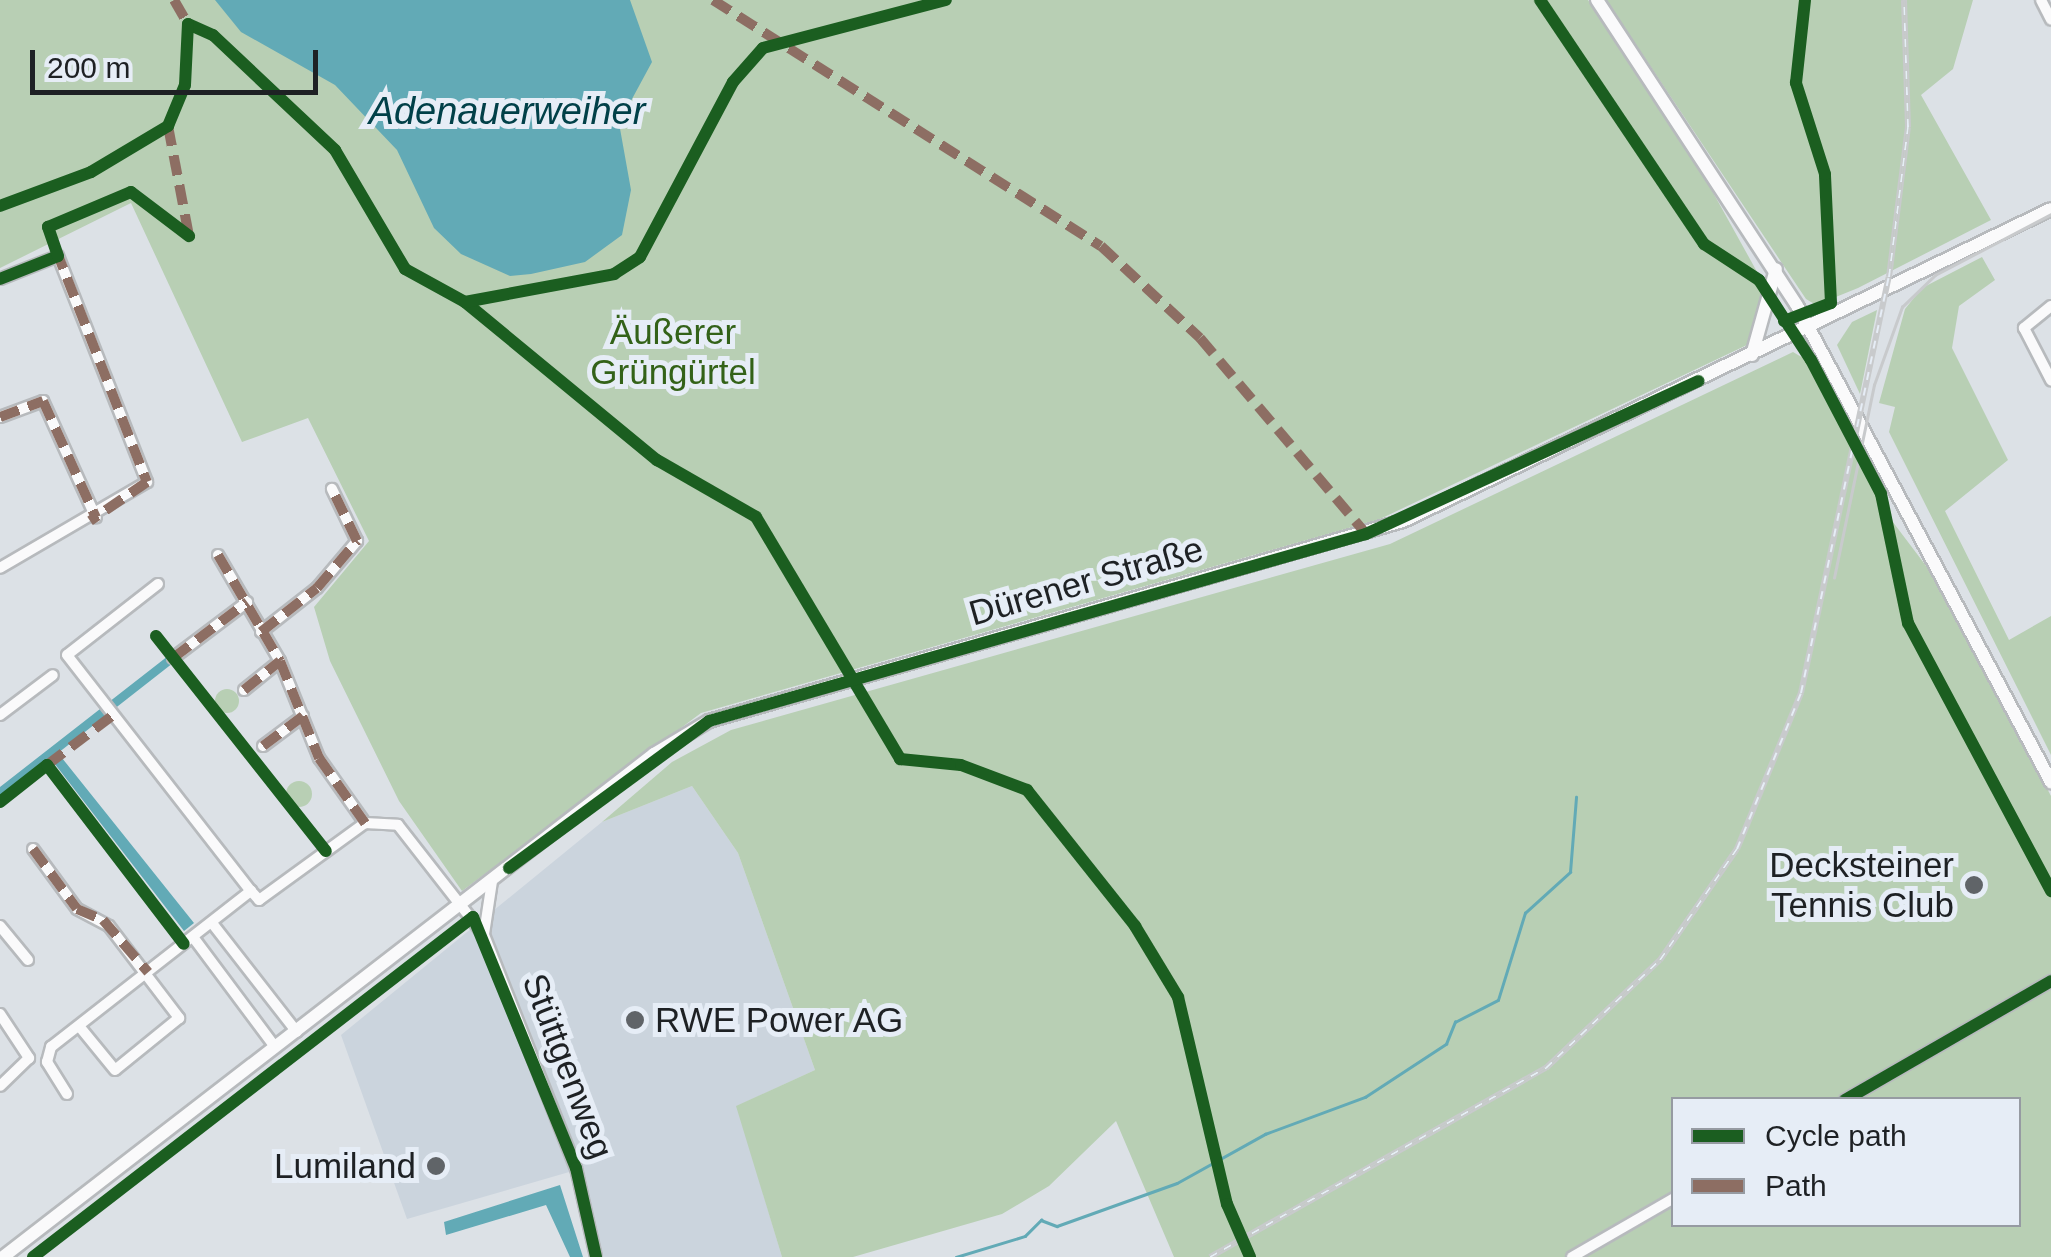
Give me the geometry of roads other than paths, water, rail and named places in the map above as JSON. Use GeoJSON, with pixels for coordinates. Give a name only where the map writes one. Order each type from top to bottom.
{"type":"FeatureCollection","features":[{"type":"Feature","properties":{"kind":"main road"},"geometry":{"type":"LineString","coordinates":[[1596,0],[1776,268],[2051,782]]}},
{"type":"Feature","properties":{"kind":"main road","name":"Dürener Straße"},"geometry":{"type":"LineString","coordinates":[[3,1257],[492,881],[709,721],[1384,528],[1810,328],[2051,209]]}},
{"type":"Feature","properties":{"kind":"main road"},"geometry":{"type":"LineString","coordinates":[[1752,355],[1776,268]]}},
{"type":"Feature","properties":{"kind":"street"},"geometry":{"type":"LineString","coordinates":[[2041,0],[2051,20]]}},
{"type":"Feature","properties":{"kind":"street"},"geometry":{"type":"LineString","coordinates":[[0,279],[58,256],[146,488],[0,568]]}},
{"type":"Feature","properties":{"kind":"street"},"geometry":{"type":"LineString","coordinates":[[2051,306],[2024,328],[2051,380]]}},
{"type":"Feature","properties":{"kind":"street"},"geometry":{"type":"LineString","coordinates":[[0,417],[43,401],[96,518]]}},
{"type":"Feature","properties":{"kind":"street"},"geometry":{"type":"LineString","coordinates":[[260,632],[318,588],[357,541],[332,489]]}},
{"type":"Feature","properties":{"kind":"street"},"geometry":{"type":"LineString","coordinates":[[158,584],[66,655],[259,900],[365,823],[319,758],[280,662],[218,556]]}},
{"type":"Feature","properties":{"kind":"street"},"geometry":{"type":"LineString","coordinates":[[173,658],[247,602]]}},
{"type":"Feature","properties":{"kind":"street"},"geometry":{"type":"LineString","coordinates":[[244,690],[280,662]]}},
{"type":"Feature","properties":{"kind":"street"},"geometry":{"type":"LineString","coordinates":[[0,714],[53,676]]}},
{"type":"Feature","properties":{"kind":"street"},"geometry":{"type":"LineString","coordinates":[[264,746],[303,716]]}},
{"type":"Feature","properties":{"kind":"street","name":"Stüttgenweg"},"geometry":{"type":"LineString","coordinates":[[365,823],[414,836],[484,936],[576,1168],[596,1257]]}},
{"type":"Feature","properties":{"kind":"street"},"geometry":{"type":"LineString","coordinates":[[33,849],[77,909],[103,920],[178,1012],[177,1027],[115,1070],[79,1026]]}},
{"type":"Feature","properties":{"kind":"street","name":"Stüttgenweg"},"geometry":{"type":"LineString","coordinates":[[484,936],[492,881]]}},
{"type":"Feature","properties":{"kind":"street"},"geometry":{"type":"LineString","coordinates":[[67,1094],[47,1057],[79,1026],[251,891]]}},
{"type":"Feature","properties":{"kind":"street"},"geometry":{"type":"LineString","coordinates":[[212,922],[297,1032]]}},
{"type":"Feature","properties":{"kind":"street"},"geometry":{"type":"LineString","coordinates":[[0,926],[28,960]]}},
{"type":"Feature","properties":{"kind":"street"},"geometry":{"type":"LineString","coordinates":[[193,937],[276,1047]]}},
{"type":"Feature","properties":{"kind":"street"},"geometry":{"type":"LineString","coordinates":[[1850,1097],[2051,981]]}},
{"type":"Feature","properties":{"kind":"street"},"geometry":{"type":"LineString","coordinates":[[248,1010],[268,996]]}},
{"type":"Feature","properties":{"kind":"street"},"geometry":{"type":"LineString","coordinates":[[0,1014],[30,1058],[0,1086]]}},
{"type":"Feature","properties":{"kind":"street"},"geometry":{"type":"LineString","coordinates":[[1572,1257],[1671,1200]]}},
{"type":"Feature","properties":{"kind":"water","name":"Adenauerweiher"},"geometry":{"type":"Polygon","coordinates":[[[215,0],[630,0],[652,62],[619,123],[631,190],[622,235],[585,262],[531,274],[510,276],[461,254],[434,228],[397,150],[335,85],[241,32],[215,0]]]}},
{"type":"Feature","properties":{"kind":"water"},"geometry":{"type":"Polygon","coordinates":[[[168,656],[173,663],[58,753],[194,923],[184,931],[51,759],[0,798],[0,787],[168,656]]]}},
{"type":"Feature","properties":{"kind":"water"},"geometry":{"type":"Polygon","coordinates":[[[560,1185],[583,1257],[570,1257],[546,1205],[446,1235],[444,1222],[560,1185]]]}},
{"type":"Feature","properties":{"kind":"waterway"},"geometry":{"type":"LineString","coordinates":[[956,1257],[1025,1236],[1041,1220],[1057,1226],[1177,1183],[1265,1134],[1365,1097],[1446,1044],[1455,1022],[1498,1000],[1525,913],[1570,872],[1576,797]]}},
{"type":"Feature","properties":{"kind":"tram line"},"geometry":{"type":"LineString","coordinates":[[1834,578],[1874,385],[1902,307],[1935,275],[2051,214]]}},
{"type":"Feature","properties":{"kind":"railway"},"geometry":{"type":"LineString","coordinates":[[1210,1257],[1546,1068],[1660,960],[1737,849],[1801,693],[1889,277],[1908,127],[1904,0]]}},
{"type":"Feature","properties":{"kind":"place","name":"Decksteiner Tennis Club"},"geometry":{"type":"Point","coordinates":[1974,885]}},
{"type":"Feature","properties":{"kind":"place","name":"RWE Power AG"},"geometry":{"type":"Point","coordinates":[635,1020]}},
{"type":"Feature","properties":{"kind":"place","name":"Lumiland"},"geometry":{"type":"Point","coordinates":[436,1166]}},
{"type":"Feature","properties":{"kind":"park label","name":"Äußerer Grüngürtel"},"geometry":{"type":"Point","coordinates":[673,352]}}]}
